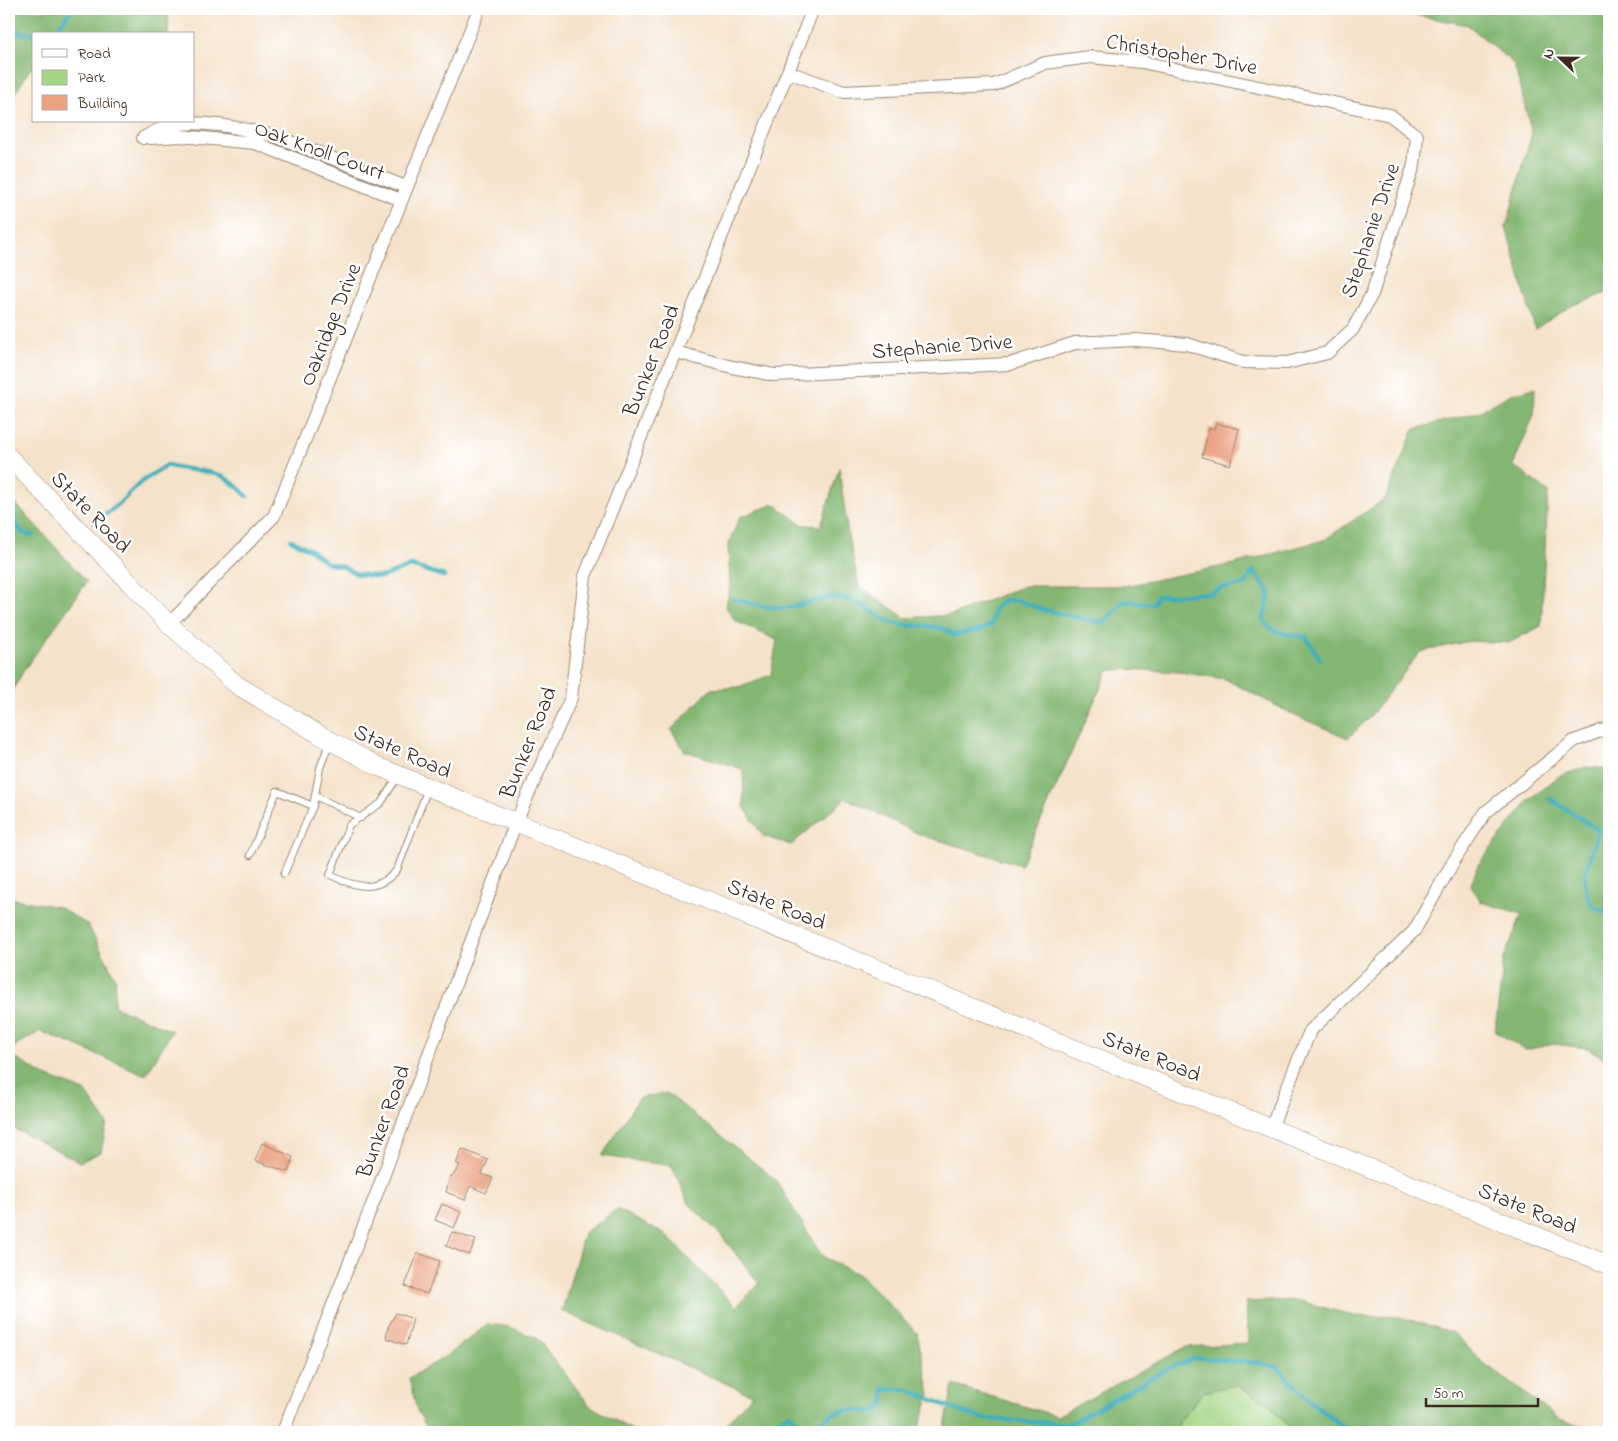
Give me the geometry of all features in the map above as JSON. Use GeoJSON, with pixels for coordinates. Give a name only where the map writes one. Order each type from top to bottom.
{"type":"FeatureCollection","features":[{"type":"Feature","properties":{"kind":"main road","name":"State Road"},"geometry":{"type":"LineString","coordinates":[[9,457],[169,624],[237,685],[379,767],[1609,1265]]}},
{"type":"Feature","properties":{"kind":"street","name":"Oakridge Drive"},"geometry":{"type":"LineString","coordinates":[[169,624],[274,516],[479,9]]}},
{"type":"Feature","properties":{"kind":"street","name":"Bunker Road"},"geometry":{"type":"LineString","coordinates":[[283,1432],[378,1190],[516,822],[571,698],[585,576],[813,9]]}},
{"type":"Feature","properties":{"kind":"street","name":"Christopher Drive"},"geometry":{"type":"LineString","coordinates":[[788,72],[844,92],[994,85],[1045,63],[1090,58],[1142,62],[1390,115],[1417,136]]}},
{"type":"Feature","properties":{"kind":"street","name":"Oak Knoll Court"},"geometry":{"type":"LineString","coordinates":[[401,200],[255,143],[180,136],[143,138],[169,125],[192,123],[253,131],[276,136],[406,187]]}},
{"type":"Feature","properties":{"kind":"street","name":"Stephanie Drive"},"geometry":{"type":"LineString","coordinates":[[676,352],[732,367],[774,375],[1010,364],[1075,344],[1135,340],[1187,344],[1244,362],[1288,363],[1327,353],[1353,329],[1372,294],[1414,165],[1417,136]]}},
{"type":"Feature","properties":{"kind":"street"},"geometry":{"type":"LineString","coordinates":[[1271,1128],[1310,1031],[1414,931],[1486,812],[1574,741],[1609,728]]}},
{"type":"Feature","properties":{"kind":"lane"},"geometry":{"type":"LineString","coordinates":[[284,874],[313,806],[320,768],[330,740]]}},
{"type":"Feature","properties":{"kind":"lane"},"geometry":{"type":"LineString","coordinates":[[399,775],[381,803],[350,825],[330,875],[348,884],[366,887],[388,881],[397,870],[428,787]]}},
{"type":"Feature","properties":{"kind":"lane"},"geometry":{"type":"LineString","coordinates":[[250,855],[277,791],[313,806]]}},
{"type":"Feature","properties":{"kind":"lane"},"geometry":{"type":"LineString","coordinates":[[315,796],[361,818]]}},
{"type":"Feature","properties":{"kind":"green space"},"geometry":{"type":"Polygon","coordinates":[[[9,9],[46,11],[48,9],[169,9],[168,32],[32,32],[32,69],[30,69],[9,104],[9,9]]]}},
{"type":"Feature","properties":{"kind":"green space"},"geometry":{"type":"Polygon","coordinates":[[[1382,9],[1609,9],[1609,292],[1571,306],[1535,329],[1506,227],[1532,133],[1514,64],[1468,25],[1382,9]]]}},
{"type":"Feature","properties":{"kind":"green space"},"geometry":{"type":"Polygon","coordinates":[[[1535,388],[1534,415],[1513,465],[1548,492],[1541,626],[1509,643],[1470,641],[1420,652],[1369,718],[1348,738],[1296,716],[1225,679],[1180,672],[1126,669],[1108,671],[1021,865],[921,835],[846,798],[791,845],[763,836],[744,807],[743,769],[685,751],[671,730],[711,689],[738,687],[771,675],[777,640],[735,621],[726,607],[730,587],[728,545],[740,517],[774,504],[803,525],[821,526],[839,468],[848,535],[859,586],[905,618],[952,615],[1024,586],[1125,586],[1234,564],[1324,540],[1385,499],[1414,429],[1479,412],[1511,394],[1535,388]]]}},
{"type":"Feature","properties":{"kind":"green space"},"geometry":{"type":"Polygon","coordinates":[[[9,496],[87,582],[24,670],[9,697],[9,496]]]}},
{"type":"Feature","properties":{"kind":"green space"},"geometry":{"type":"Polygon","coordinates":[[[1586,767],[1609,769],[1609,1061],[1587,1048],[1554,1044],[1525,1050],[1495,1031],[1504,958],[1522,914],[1481,902],[1471,885],[1478,865],[1529,800],[1559,776],[1586,767]]]}},
{"type":"Feature","properties":{"kind":"green space"},"geometry":{"type":"Polygon","coordinates":[[[9,898],[59,907],[88,925],[116,979],[114,1006],[172,1031],[146,1075],[40,1031],[9,1050],[9,898]]]}},
{"type":"Feature","properties":{"kind":"green space"},"geometry":{"type":"Polygon","coordinates":[[[9,1054],[43,1075],[85,1091],[107,1123],[101,1152],[80,1162],[9,1126],[9,1054]]]}},
{"type":"Feature","properties":{"kind":"green space"},"geometry":{"type":"Polygon","coordinates":[[[667,1093],[776,1180],[822,1256],[861,1276],[917,1333],[930,1394],[918,1432],[719,1432],[752,1395],[562,1311],[584,1233],[617,1209],[666,1235],[736,1307],[759,1284],[721,1235],[689,1204],[672,1166],[602,1156],[639,1098],[667,1093]]]}},
{"type":"Feature","properties":{"kind":"green space"},"geometry":{"type":"Polygon","coordinates":[[[1296,1300],[1355,1316],[1400,1317],[1454,1333],[1481,1361],[1559,1419],[1603,1432],[1293,1432],[1269,1404],[1236,1385],[1203,1392],[1179,1422],[1177,1432],[944,1432],[953,1385],[1057,1416],[1186,1347],[1248,1343],[1246,1302],[1296,1300]]]}},
{"type":"Feature","properties":{"kind":"green space"},"geometry":{"type":"Polygon","coordinates":[[[488,1324],[510,1327],[538,1339],[590,1406],[636,1432],[429,1432],[417,1410],[409,1378],[448,1355],[488,1324]]]}},
{"type":"Feature","properties":{"kind":"green space"},"geometry":{"type":"Polygon","coordinates":[[[1236,1385],[1269,1404],[1293,1432],[1177,1432],[1179,1422],[1203,1392],[1236,1385]]]}},
{"type":"Feature","properties":{"kind":"building"},"geometry":{"type":"Polygon","coordinates":[[[1216,423],[1239,429],[1230,465],[1202,457],[1209,428],[1214,429],[1216,423]]]}},
{"type":"Feature","properties":{"kind":"building"},"geometry":{"type":"Polygon","coordinates":[[[262,1143],[293,1157],[288,1172],[255,1161],[262,1143]]]}},
{"type":"Feature","properties":{"kind":"building"},"geometry":{"type":"Polygon","coordinates":[[[462,1149],[488,1160],[482,1174],[493,1178],[486,1193],[470,1186],[465,1200],[446,1192],[450,1176],[452,1177],[460,1165],[456,1164],[462,1149]]]}},
{"type":"Feature","properties":{"kind":"building"},"geometry":{"type":"Polygon","coordinates":[[[442,1204],[461,1212],[454,1228],[435,1220],[442,1204]]]}},
{"type":"Feature","properties":{"kind":"building"},"geometry":{"type":"Polygon","coordinates":[[[452,1232],[476,1240],[469,1255],[446,1246],[452,1232]]]}},
{"type":"Feature","properties":{"kind":"building"},"geometry":{"type":"Polygon","coordinates":[[[418,1253],[440,1261],[427,1294],[405,1286],[418,1253]]]}},
{"type":"Feature","properties":{"kind":"building"},"geometry":{"type":"Polygon","coordinates":[[[396,1313],[413,1319],[406,1345],[386,1338],[388,1327],[396,1313]]]}},
{"type":"Feature","properties":{"kind":"waterway"},"geometry":{"type":"LineString","coordinates":[[55,32],[72,9]]}},
{"type":"Feature","properties":{"kind":"waterway"},"geometry":{"type":"LineString","coordinates":[[9,28],[18,32],[32,34]]}},
{"type":"Feature","properties":{"kind":"waterway"},"geometry":{"type":"LineString","coordinates":[[94,523],[120,503],[142,481],[167,465],[222,476],[247,496]]}},
{"type":"Feature","properties":{"kind":"waterway"},"geometry":{"type":"LineString","coordinates":[[9,504],[13,507],[15,523],[24,534],[34,535]]}},
{"type":"Feature","properties":{"kind":"waterway"},"geometry":{"type":"LineString","coordinates":[[291,540],[311,550],[327,563],[341,566],[357,574],[382,577],[411,566],[444,576]]}},
{"type":"Feature","properties":{"kind":"waterway"},"geometry":{"type":"LineString","coordinates":[[734,599],[772,608],[784,608],[825,598],[840,598],[857,602],[891,622],[941,628],[954,635],[981,630],[992,624],[994,609],[1005,600],[1020,601],[1043,610],[1104,623],[1124,601],[1153,604],[1157,596],[1211,593],[1221,588],[1245,585],[1253,571],[1270,593],[1263,620],[1276,631],[1287,635],[1305,636],[1320,659]]}},
{"type":"Feature","properties":{"kind":"waterway"},"geometry":{"type":"LineString","coordinates":[[1549,798],[1598,830],[1585,875],[1585,883],[1591,905],[1609,914]]}},
{"type":"Feature","properties":{"kind":"waterway"},"geometry":{"type":"LineString","coordinates":[[779,1432],[779,1419],[789,1414],[805,1428],[838,1412],[854,1410],[876,1412],[884,1404],[884,1389],[909,1390],[959,1411],[985,1419],[1069,1424],[1165,1370],[1196,1358],[1257,1363],[1277,1367],[1309,1400],[1349,1432]]}},
{"type":"Feature","properties":{"kind":"waterway"},"geometry":{"type":"LineString","coordinates":[[1353,1432],[1367,1427],[1400,1430],[1402,1432]]}}]}
